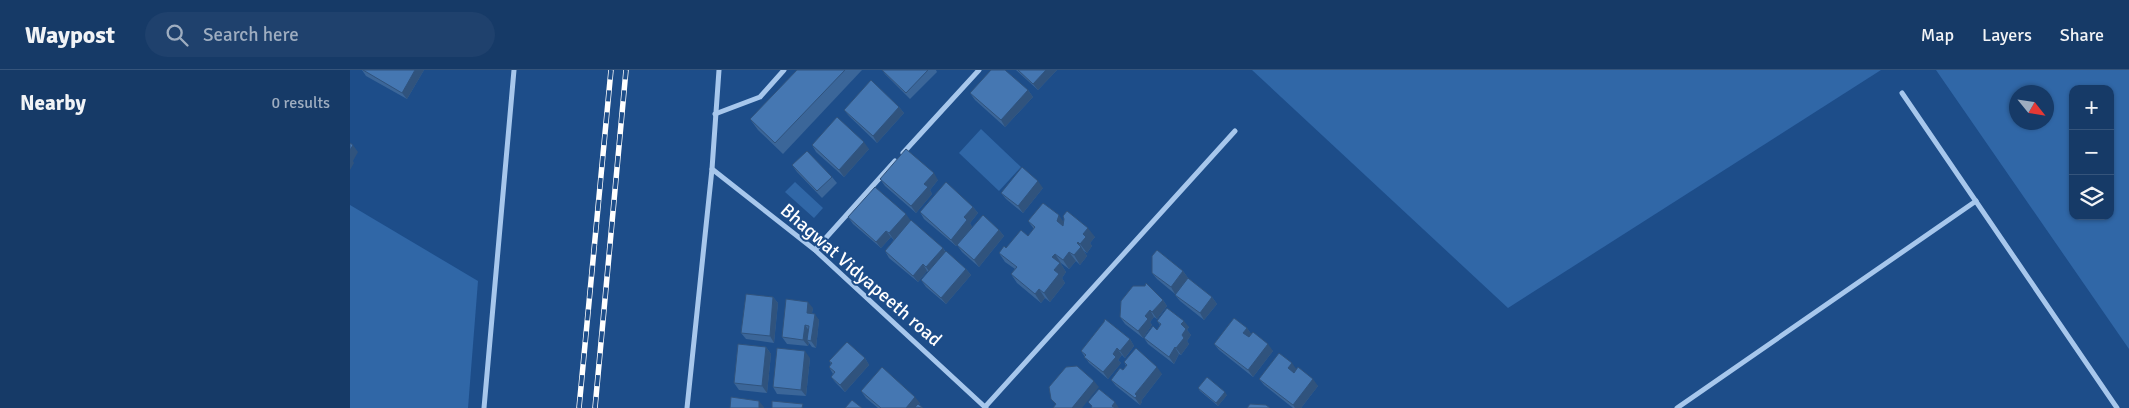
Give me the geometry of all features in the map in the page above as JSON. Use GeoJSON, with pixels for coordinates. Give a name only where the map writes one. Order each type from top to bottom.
{"type":"FeatureCollection","features":[{"type":"Feature","properties":{"kind":"street"},"geometry":{"type":"LineString","coordinates":[[484,408],[514,70]]}},
{"type":"Feature","properties":{"kind":"street"},"geometry":{"type":"LineString","coordinates":[[687,408],[712,169],[714,114],[719,70]]}},
{"type":"Feature","properties":{"kind":"street"},"geometry":{"type":"LineString","coordinates":[[714,114],[760,96],[784,70]]}},
{"type":"Feature","properties":{"kind":"street"},"geometry":{"type":"LineString","coordinates":[[815,250],[979,70]]}},
{"type":"Feature","properties":{"kind":"street"},"geometry":{"type":"LineString","coordinates":[[1902,93],[2117,408]]}},
{"type":"Feature","properties":{"kind":"street"},"geometry":{"type":"LineString","coordinates":[[986,407],[1235,131]]}},
{"type":"Feature","properties":{"kind":"street","name":"Bhagwat Vidyapeeth road"},"geometry":{"type":"LineString","coordinates":[[712,169],[815,250],[986,407]]}},
{"type":"Feature","properties":{"kind":"street"},"geometry":{"type":"LineString","coordinates":[[1676,408],[1976,201]]}},
{"type":"Feature","properties":{"kind":"shaded area"},"geometry":{"type":"Polygon","coordinates":[[[1252,70],[1881,70],[1508,308],[1252,70]]]}},
{"type":"Feature","properties":{"kind":"shaded area"},"geometry":{"type":"Polygon","coordinates":[[[1936,70],[2129,70],[2129,349],[1936,70]]]}},
{"type":"Feature","properties":{"kind":"shaded area"},"geometry":{"type":"Polygon","coordinates":[[[981,129],[1021,167],[999,191],[959,153],[981,129]]]}},
{"type":"Feature","properties":{"kind":"shaded area"},"geometry":{"type":"Polygon","coordinates":[[[795,182],[823,208],[814,218],[785,192],[795,182]]]}},
{"type":"Feature","properties":{"kind":"shaded area"},"geometry":{"type":"Polygon","coordinates":[[[350,205],[478,281],[468,408],[350,408],[350,205]]]}},
{"type":"Feature","properties":{"kind":"building"},"geometry":{"type":"Polygon","coordinates":[[[363,70],[415,70],[402,93],[363,70]]]}},
{"type":"Feature","properties":{"kind":"building"},"geometry":{"type":"Polygon","coordinates":[[[797,70],[845,70],[775,143],[750,119],[797,70]]]}},
{"type":"Feature","properties":{"kind":"building"},"geometry":{"type":"Polygon","coordinates":[[[882,70],[928,70],[906,93],[882,70]]]}},
{"type":"Feature","properties":{"kind":"building"},"geometry":{"type":"Polygon","coordinates":[[[991,70],[1005,70],[1028,90],[1001,120],[970,93],[991,70]]]}},
{"type":"Feature","properties":{"kind":"building"},"geometry":{"type":"Polygon","coordinates":[[[1018,70],[1046,70],[1033,84],[1018,70]]]}},
{"type":"Feature","properties":{"kind":"building"},"geometry":{"type":"Polygon","coordinates":[[[871,80],[899,107],[873,136],[844,110],[871,80]]]}},
{"type":"Feature","properties":{"kind":"building"},"geometry":{"type":"Polygon","coordinates":[[[837,117],[864,142],[839,170],[812,145],[837,117]]]}},
{"type":"Feature","properties":{"kind":"building"},"geometry":{"type":"Polygon","coordinates":[[[906,149],[934,173],[924,184],[928,187],[911,206],[880,179],[906,149]]]}},
{"type":"Feature","properties":{"kind":"building"},"geometry":{"type":"Polygon","coordinates":[[[807,151],[832,177],[817,191],[792,165],[807,151]]]}},
{"type":"Feature","properties":{"kind":"building"},"geometry":{"type":"Polygon","coordinates":[[[1022,167],[1038,181],[1018,206],[1001,193],[1022,167]]]}},
{"type":"Feature","properties":{"kind":"building"},"geometry":{"type":"Polygon","coordinates":[[[946,182],[973,207],[964,217],[967,220],[951,240],[920,212],[946,182]]]}},
{"type":"Feature","properties":{"kind":"building"},"geometry":{"type":"Polygon","coordinates":[[[875,187],[906,214],[889,233],[886,231],[876,242],[848,217],[875,187]]]}},
{"type":"Feature","properties":{"kind":"building"},"geometry":{"type":"Polygon","coordinates":[[[1043,203],[1059,215],[1057,221],[1063,226],[1063,216],[1067,211],[1088,228],[1083,234],[1086,237],[1080,244],[1077,243],[1081,247],[1074,255],[1069,252],[1063,260],[1055,254],[1052,257],[1060,263],[1054,270],[1059,274],[1044,293],[1039,289],[1035,294],[1011,274],[1017,267],[999,253],[1004,246],[1006,248],[1021,230],[1028,236],[1035,227],[1028,221],[1043,203]]]}},
{"type":"Feature","properties":{"kind":"building"},"geometry":{"type":"Polygon","coordinates":[[[983,215],[999,230],[974,260],[957,245],[983,215]]]}},
{"type":"Feature","properties":{"kind":"building"},"geometry":{"type":"Polygon","coordinates":[[[911,220],[943,248],[926,267],[923,264],[913,276],[885,251],[911,220]]]}},
{"type":"Feature","properties":{"kind":"building"},"geometry":{"type":"Polygon","coordinates":[[[1157,250],[1183,271],[1171,287],[1152,273],[1152,256],[1157,250]]]}},
{"type":"Feature","properties":{"kind":"building"},"geometry":{"type":"Polygon","coordinates":[[[946,251],[966,269],[941,298],[921,280],[946,251]]]}},
{"type":"Feature","properties":{"kind":"building"},"geometry":{"type":"Polygon","coordinates":[[[1188,278],[1212,297],[1200,313],[1175,295],[1188,278]]]}},
{"type":"Feature","properties":{"kind":"building"},"geometry":{"type":"Polygon","coordinates":[[[1146,283],[1163,300],[1152,312],[1150,310],[1145,316],[1148,319],[1138,331],[1120,317],[1121,301],[1133,286],[1145,286],[1146,283]]]}},
{"type":"Feature","properties":{"kind":"building"},"geometry":{"type":"Polygon","coordinates":[[[746,294],[773,297],[770,336],[741,333],[746,294]]]}},
{"type":"Feature","properties":{"kind":"building"},"geometry":{"type":"Polygon","coordinates":[[[786,299],[808,302],[807,313],[815,314],[811,341],[807,340],[809,326],[805,325],[803,340],[782,337],[786,299]]]}},
{"type":"Feature","properties":{"kind":"building"},"geometry":{"type":"Polygon","coordinates":[[[1167,308],[1184,321],[1181,324],[1186,329],[1182,335],[1184,338],[1169,357],[1144,338],[1153,326],[1157,330],[1161,324],[1157,321],[1167,308]]]}},
{"type":"Feature","properties":{"kind":"building"},"geometry":{"type":"Polygon","coordinates":[[[1234,318],[1247,328],[1243,333],[1249,337],[1253,332],[1268,344],[1248,370],[1214,344],[1234,318]]]}},
{"type":"Feature","properties":{"kind":"building"},"geometry":{"type":"Polygon","coordinates":[[[1105,319],[1130,339],[1120,351],[1117,348],[1113,354],[1116,357],[1103,372],[1084,357],[1086,355],[1081,351],[1105,319]]]}},
{"type":"Feature","properties":{"kind":"building"},"geometry":{"type":"Polygon","coordinates":[[[847,342],[865,358],[840,385],[831,377],[835,372],[829,367],[832,363],[829,361],[847,342]]]}},
{"type":"Feature","properties":{"kind":"building"},"geometry":{"type":"Polygon","coordinates":[[[738,344],[766,347],[762,386],[734,383],[738,344]]]}},
{"type":"Feature","properties":{"kind":"building"},"geometry":{"type":"Polygon","coordinates":[[[777,348],[805,351],[801,390],[773,387],[777,348]]]}},
{"type":"Feature","properties":{"kind":"building"},"geometry":{"type":"Polygon","coordinates":[[[1136,348],[1157,367],[1135,394],[1137,396],[1135,398],[1111,380],[1120,368],[1123,370],[1127,365],[1124,362],[1136,348]]]}},
{"type":"Feature","properties":{"kind":"building"},"geometry":{"type":"Polygon","coordinates":[[[1279,353],[1292,363],[1288,368],[1294,373],[1298,367],[1313,379],[1293,405],[1259,379],[1279,353]]]}},
{"type":"Feature","properties":{"kind":"building"},"geometry":{"type":"Polygon","coordinates":[[[1077,366],[1094,381],[1072,408],[1053,408],[1056,404],[1051,399],[1049,387],[1066,367],[1077,366]]]}},
{"type":"Feature","properties":{"kind":"building"},"geometry":{"type":"Polygon","coordinates":[[[882,367],[915,397],[906,408],[881,408],[861,391],[882,367]]]}},
{"type":"Feature","properties":{"kind":"building"},"geometry":{"type":"Polygon","coordinates":[[[1207,377],[1225,392],[1216,403],[1198,388],[1207,377]]]}},
{"type":"Feature","properties":{"kind":"building"},"geometry":{"type":"Polygon","coordinates":[[[1099,389],[1115,402],[1112,406],[1115,408],[1091,408],[1092,406],[1088,402],[1099,389]]]}},
{"type":"Feature","properties":{"kind":"building"},"geometry":{"type":"Polygon","coordinates":[[[731,397],[759,401],[759,408],[730,408],[731,397]]]}},
{"type":"Feature","properties":{"kind":"building"},"geometry":{"type":"Polygon","coordinates":[[[852,400],[862,408],[845,408],[852,400]]]}},
{"type":"Feature","properties":{"kind":"building"},"geometry":{"type":"Polygon","coordinates":[[[772,401],[803,404],[802,408],[772,408],[772,401]]]}},
{"type":"Feature","properties":{"kind":"building"},"geometry":{"type":"Polygon","coordinates":[[[1250,404],[1266,405],[1270,408],[1247,408],[1250,404]]]}},
{"type":"Feature","properties":{"kind":"railway"},"geometry":{"type":"LineString","coordinates":[[579,408],[611,70]]}},
{"type":"Feature","properties":{"kind":"railway"},"geometry":{"type":"LineString","coordinates":[[595,408],[626,70]]}}]}
